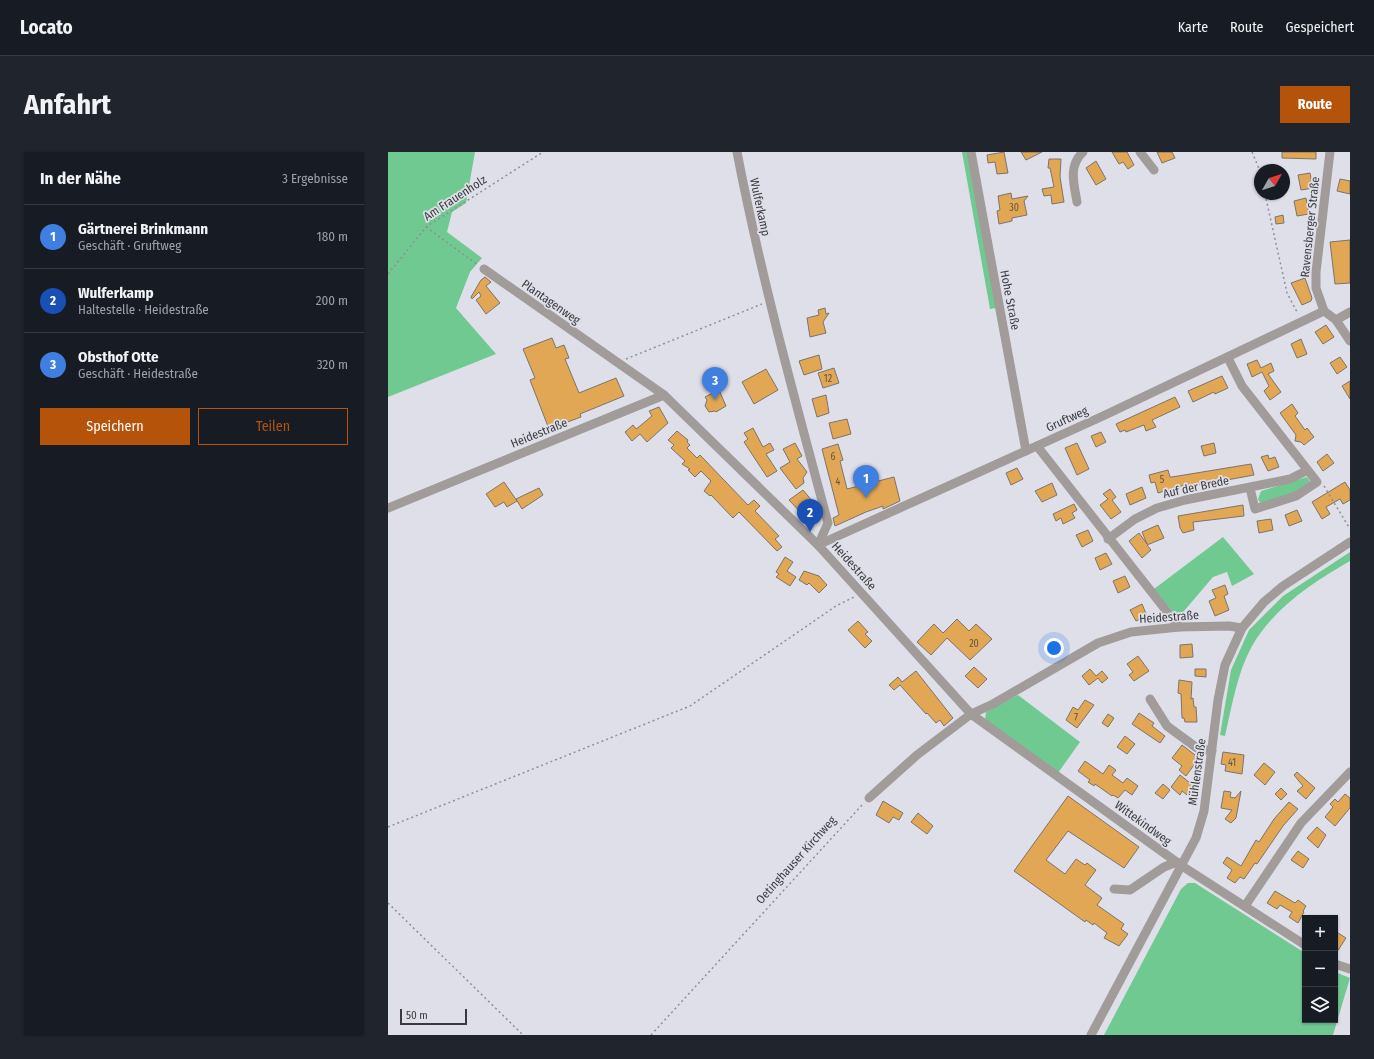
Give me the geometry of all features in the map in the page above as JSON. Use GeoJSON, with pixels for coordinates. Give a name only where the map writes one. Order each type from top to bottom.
{"type":"FeatureCollection","features":[{"type":"Feature","properties":{"kind":"street","name":"Wulferkamp"},"geometry":{"type":"LineString","coordinates":[[737,152],[750,220],[769,301],[828,523],[818,545]]}},
{"type":"Feature","properties":{"kind":"street","name":"Hohe Straße"},"geometry":{"type":"LineString","coordinates":[[971,152],[1026,451]]}},
{"type":"Feature","properties":{"kind":"street"},"geometry":{"type":"LineString","coordinates":[[1077,202],[1072,172],[1077,158],[1083,152]]}},
{"type":"Feature","properties":{"kind":"street"},"geometry":{"type":"LineString","coordinates":[[1140,152],[1154,170]]}},
{"type":"Feature","properties":{"kind":"street","name":"Ravensberger Straße"},"geometry":{"type":"LineString","coordinates":[[1324,312],[1316,288],[1316,272],[1330,152]]}},
{"type":"Feature","properties":{"kind":"street","name":"Plantagenweg"},"geometry":{"type":"LineString","coordinates":[[484,269],[616,363],[664,395]]}},
{"type":"Feature","properties":{"kind":"street","name":"Gruftweg"},"geometry":{"type":"LineString","coordinates":[[818,545],[1037,446],[1324,312]]}},
{"type":"Feature","properties":{"kind":"street"},"geometry":{"type":"LineString","coordinates":[[1324,312],[1336,320],[1350,341]]}},
{"type":"Feature","properties":{"kind":"street"},"geometry":{"type":"LineString","coordinates":[[1336,320],[1350,312]]}},
{"type":"Feature","properties":{"kind":"street"},"geometry":{"type":"LineString","coordinates":[[1228,358],[1242,386],[1306,471],[1317,482],[1296,496],[1255,509],[1250,488]]}},
{"type":"Feature","properties":{"kind":"street","name":"Heidestraße"},"geometry":{"type":"LineString","coordinates":[[388,508],[664,395],[818,545],[971,714],[993,704],[1098,643],[1131,632],[1180,627],[1229,626],[1242,628]]}},
{"type":"Feature","properties":{"kind":"street"},"geometry":{"type":"LineString","coordinates":[[1037,446],[1108,539],[1180,627]]}},
{"type":"Feature","properties":{"kind":"street","name":"Auf der Brede"},"geometry":{"type":"LineString","coordinates":[[1108,539],[1135,519],[1157,508],[1185,500],[1290,479],[1306,471]]}},
{"type":"Feature","properties":{"kind":"street","name":"Mühlenstraße"},"geometry":{"type":"LineString","coordinates":[[1091,1035],[1180,864],[1196,838],[1204,811],[1218,700],[1225,665],[1242,628],[1264,602],[1283,586],[1350,542]]}},
{"type":"Feature","properties":{"kind":"street"},"geometry":{"type":"LineString","coordinates":[[1150,699],[1167,726],[1197,748],[1212,751]]}},
{"type":"Feature","properties":{"kind":"street"},"geometry":{"type":"LineString","coordinates":[[869,798],[916,754],[971,714]]}},
{"type":"Feature","properties":{"kind":"street","name":"Wittekindweg"},"geometry":{"type":"LineString","coordinates":[[971,714],[1180,864],[1302,943]]}},
{"type":"Feature","properties":{"kind":"street"},"geometry":{"type":"LineString","coordinates":[[1245,906],[1301,822],[1350,772]]}},
{"type":"Feature","properties":{"kind":"street"},"geometry":{"type":"LineString","coordinates":[[1114,889],[1130,890],[1164,867],[1180,864]]}},
{"type":"Feature","properties":{"kind":"street"},"geometry":{"type":"LineString","coordinates":[[1338,964],[1348,965]]}},
{"type":"Feature","properties":{"kind":"path","name":"Am Frauenholz"},"geometry":{"type":"LineString","coordinates":[[388,274],[426,227],[543,152]]}},
{"type":"Feature","properties":{"kind":"path"},"geometry":{"type":"LineString","coordinates":[[1252,152],[1257,164]]}},
{"type":"Feature","properties":{"kind":"path"},"geometry":{"type":"LineString","coordinates":[[1266,200],[1287,293],[1293,307],[1305,321]]}},
{"type":"Feature","properties":{"kind":"path"},"geometry":{"type":"LineString","coordinates":[[426,227],[484,269]]}},
{"type":"Feature","properties":{"kind":"path"},"geometry":{"type":"LineString","coordinates":[[616,363],[769,301]]}},
{"type":"Feature","properties":{"kind":"path"},"geometry":{"type":"LineString","coordinates":[[1317,482],[1324,485],[1350,529]]}},
{"type":"Feature","properties":{"kind":"path"},"geometry":{"type":"LineString","coordinates":[[388,827],[690,706],[836,606],[862,593]]}},
{"type":"Feature","properties":{"kind":"path","name":"Oetinghauser Kirchweg"},"geometry":{"type":"LineString","coordinates":[[651,1035],[869,798]]}},
{"type":"Feature","properties":{"kind":"path"},"geometry":{"type":"LineString","coordinates":[[388,903],[523,1035]]}},
{"type":"Feature","properties":{"kind":"green space"},"geometry":{"type":"Polygon","coordinates":[[[388,152],[475,152],[466,203],[452,212],[447,232],[482,258],[470,272],[456,308],[496,354],[388,397],[388,152]]]}},
{"type":"Feature","properties":{"kind":"green space"},"geometry":{"type":"Polygon","coordinates":[[[962,152],[969,152],[996,308],[990,309],[962,152]]]}},
{"type":"Feature","properties":{"kind":"green space"},"geometry":{"type":"Polygon","coordinates":[[[1307,477],[1310,481],[1306,486],[1294,493],[1260,503],[1258,499],[1261,491],[1307,477]]]}},
{"type":"Feature","properties":{"kind":"green space"},"geometry":{"type":"Polygon","coordinates":[[[1223,537],[1254,574],[1232,586],[1227,572],[1213,577],[1178,618],[1154,589],[1223,537]]]}},
{"type":"Feature","properties":{"kind":"green space"},"geometry":{"type":"Polygon","coordinates":[[[1350,552],[1350,561],[1295,597],[1261,632],[1252,646],[1242,667],[1225,736],[1220,735],[1231,670],[1249,630],[1283,596],[1350,552]]]}},
{"type":"Feature","properties":{"kind":"green space"},"geometry":{"type":"Polygon","coordinates":[[[1018,695],[1080,742],[1058,773],[985,720],[986,712],[1018,695]]]}},
{"type":"Feature","properties":{"kind":"green space"},"geometry":{"type":"Polygon","coordinates":[[[1188,883],[1195,883],[1302,951],[1302,1023],[1337,1023],[1333,1035],[1104,1035],[1181,889],[1188,883]]]}},
{"type":"Feature","properties":{"kind":"green space"},"geometry":{"type":"Polygon","coordinates":[[[1338,973],[1350,978],[1338,1018],[1338,973]]]}},
{"type":"Feature","properties":{"kind":"building"},"geometry":{"type":"Polygon","coordinates":[[[1004,152],[1008,173],[997,174],[995,162],[988,163],[987,155],[1004,152]]]}},
{"type":"Feature","properties":{"kind":"building"},"geometry":{"type":"Polygon","coordinates":[[[1021,152],[1042,152],[1026,160],[1021,152]]]}},
{"type":"Feature","properties":{"kind":"building"},"geometry":{"type":"Polygon","coordinates":[[[1112,152],[1127,152],[1134,165],[1128,169],[1123,162],[1119,164],[1112,152]]]}},
{"type":"Feature","properties":{"kind":"building"},"geometry":{"type":"Polygon","coordinates":[[[1157,152],[1172,152],[1175,158],[1162,163],[1157,152]]]}},
{"type":"Feature","properties":{"kind":"building"},"geometry":{"type":"Polygon","coordinates":[[[1282,152],[1316,152],[1316,159],[1282,158],[1282,152]]]}},
{"type":"Feature","properties":{"kind":"building"},"geometry":{"type":"Polygon","coordinates":[[[1049,159],[1061,159],[1060,177],[1064,202],[1052,204],[1051,195],[1044,196],[1042,189],[1054,187],[1050,168],[1048,168],[1049,159]]]}},
{"type":"Feature","properties":{"kind":"building"},"geometry":{"type":"Polygon","coordinates":[[[1096,161],[1106,179],[1096,185],[1086,168],[1096,161]]]}},
{"type":"Feature","properties":{"kind":"building"},"geometry":{"type":"Polygon","coordinates":[[[1310,173],[1313,188],[1301,190],[1298,175],[1310,173]]]}},
{"type":"Feature","properties":{"kind":"building"},"geometry":{"type":"Polygon","coordinates":[[[1340,179],[1350,181],[1350,194],[1337,191],[1340,179]]]}},
{"type":"Feature","properties":{"kind":"building"},"geometry":{"type":"Polygon","coordinates":[[[1011,193],[1012,199],[1028,196],[1024,201],[1027,215],[1012,218],[1012,221],[999,224],[997,211],[1000,210],[998,196],[1011,193]]]}},
{"type":"Feature","properties":{"kind":"building"},"geometry":{"type":"Polygon","coordinates":[[[1306,198],[1309,214],[1297,216],[1294,201],[1306,198]]]}},
{"type":"Feature","properties":{"kind":"building"},"geometry":{"type":"Polygon","coordinates":[[[1283,215],[1284,223],[1276,224],[1275,217],[1283,215]]]}},
{"type":"Feature","properties":{"kind":"building"},"geometry":{"type":"Polygon","coordinates":[[[1350,240],[1350,283],[1335,284],[1330,242],[1350,240]]]}},
{"type":"Feature","properties":{"kind":"building"},"geometry":{"type":"Polygon","coordinates":[[[485,277],[491,282],[486,286],[500,303],[486,314],[476,300],[481,296],[479,292],[472,299],[471,297],[481,280],[485,277]]]}},
{"type":"Feature","properties":{"kind":"building"},"geometry":{"type":"Polygon","coordinates":[[[1305,278],[1312,298],[1311,301],[1302,305],[1291,283],[1305,278]]]}},
{"type":"Feature","properties":{"kind":"building"},"geometry":{"type":"Polygon","coordinates":[[[825,308],[826,314],[829,313],[823,322],[826,333],[810,337],[807,318],[819,315],[818,310],[825,308]]]}},
{"type":"Feature","properties":{"kind":"building"},"geometry":{"type":"Polygon","coordinates":[[[1326,325],[1334,337],[1323,344],[1315,332],[1326,325]]]}},
{"type":"Feature","properties":{"kind":"building"},"geometry":{"type":"Polygon","coordinates":[[[552,338],[556,348],[564,345],[569,358],[565,359],[579,393],[616,378],[624,396],[580,414],[581,417],[549,429],[530,380],[535,378],[523,349],[552,338]]]}},
{"type":"Feature","properties":{"kind":"building"},"geometry":{"type":"Polygon","coordinates":[[[1301,339],[1307,354],[1297,358],[1291,344],[1301,339]]]}},
{"type":"Feature","properties":{"kind":"building"},"geometry":{"type":"Polygon","coordinates":[[[819,355],[822,369],[804,375],[799,361],[819,355]]]}},
{"type":"Feature","properties":{"kind":"building"},"geometry":{"type":"Polygon","coordinates":[[[1340,357],[1347,367],[1337,374],[1330,363],[1340,357]]]}},
{"type":"Feature","properties":{"kind":"building"},"geometry":{"type":"Polygon","coordinates":[[[1257,360],[1261,368],[1271,363],[1274,371],[1268,374],[1281,392],[1270,400],[1264,391],[1269,386],[1262,372],[1252,377],[1247,364],[1257,360]]]}},
{"type":"Feature","properties":{"kind":"building"},"geometry":{"type":"Polygon","coordinates":[[[834,368],[839,383],[823,388],[818,373],[834,368]]]}},
{"type":"Feature","properties":{"kind":"building"},"geometry":{"type":"Polygon","coordinates":[[[766,369],[778,390],[754,404],[742,382],[766,369]]]}},
{"type":"Feature","properties":{"kind":"building"},"geometry":{"type":"Polygon","coordinates":[[[1222,376],[1228,388],[1215,394],[1214,392],[1193,402],[1188,391],[1222,376]]]}},
{"type":"Feature","properties":{"kind":"building"},"geometry":{"type":"Polygon","coordinates":[[[1350,381],[1350,399],[1342,386],[1350,381]]]}},
{"type":"Feature","properties":{"kind":"building"},"geometry":{"type":"Polygon","coordinates":[[[719,390],[726,406],[716,412],[709,412],[705,406],[707,400],[705,397],[719,390]]]}},
{"type":"Feature","properties":{"kind":"building"},"geometry":{"type":"Polygon","coordinates":[[[826,395],[829,413],[817,417],[812,399],[826,395]]]}},
{"type":"Feature","properties":{"kind":"building"},"geometry":{"type":"Polygon","coordinates":[[[1175,397],[1180,407],[1152,420],[1156,427],[1146,431],[1144,425],[1126,432],[1125,430],[1120,432],[1116,424],[1175,397]]]}},
{"type":"Feature","properties":{"kind":"building"},"geometry":{"type":"Polygon","coordinates":[[[1292,404],[1298,413],[1295,416],[1305,430],[1307,428],[1314,437],[1304,445],[1301,442],[1295,441],[1296,435],[1280,413],[1292,404]]]}},
{"type":"Feature","properties":{"kind":"building"},"geometry":{"type":"Polygon","coordinates":[[[659,407],[668,423],[647,442],[640,434],[632,441],[625,432],[633,425],[636,429],[652,416],[649,411],[659,407]]]}},
{"type":"Feature","properties":{"kind":"building"},"geometry":{"type":"Polygon","coordinates":[[[847,419],[851,434],[833,439],[829,423],[847,419]]]}},
{"type":"Feature","properties":{"kind":"building"},"geometry":{"type":"Polygon","coordinates":[[[753,428],[763,447],[770,443],[774,450],[766,454],[777,471],[767,477],[744,442],[748,439],[744,433],[753,428]]]}},
{"type":"Feature","properties":{"kind":"building"},"geometry":{"type":"Polygon","coordinates":[[[677,431],[688,440],[687,442],[690,445],[687,448],[697,458],[700,455],[748,505],[754,500],[760,506],[755,511],[779,536],[775,539],[782,547],[777,551],[739,512],[733,518],[711,495],[710,496],[704,491],[711,481],[701,471],[695,477],[688,470],[690,469],[682,464],[685,461],[671,448],[674,445],[668,440],[677,431]]]}},
{"type":"Feature","properties":{"kind":"building"},"geometry":{"type":"Polygon","coordinates":[[[1101,432],[1106,442],[1096,447],[1091,436],[1101,432]]]}},
{"type":"Feature","properties":{"kind":"building"},"geometry":{"type":"Polygon","coordinates":[[[795,443],[802,456],[797,459],[807,472],[803,478],[804,483],[796,489],[780,468],[790,462],[783,449],[795,443]]]}},
{"type":"Feature","properties":{"kind":"building"},"geometry":{"type":"Polygon","coordinates":[[[1077,443],[1089,469],[1077,475],[1065,448],[1077,443]]]}},
{"type":"Feature","properties":{"kind":"building"},"geometry":{"type":"Polygon","coordinates":[[[1214,443],[1216,453],[1204,456],[1201,446],[1214,443]]]}},
{"type":"Feature","properties":{"kind":"building"},"geometry":{"type":"Polygon","coordinates":[[[838,444],[843,460],[840,461],[847,489],[894,477],[900,501],[883,509],[883,506],[866,512],[835,526],[833,518],[839,515],[822,449],[838,444]]]}},
{"type":"Feature","properties":{"kind":"building"},"geometry":{"type":"Polygon","coordinates":[[[1327,454],[1334,463],[1323,471],[1317,462],[1327,454]]]}},
{"type":"Feature","properties":{"kind":"building"},"geometry":{"type":"Polygon","coordinates":[[[1268,455],[1269,459],[1275,457],[1279,467],[1268,471],[1261,457],[1268,455]]]}},
{"type":"Feature","properties":{"kind":"building"},"geometry":{"type":"Polygon","coordinates":[[[1251,464],[1254,475],[1216,482],[1203,481],[1204,484],[1189,486],[1188,484],[1158,493],[1155,482],[1151,483],[1149,475],[1168,470],[1170,477],[1172,477],[1251,464]]]}},
{"type":"Feature","properties":{"kind":"building"},"geometry":{"type":"Polygon","coordinates":[[[1017,468],[1023,479],[1011,485],[1006,473],[1017,468]]]}},
{"type":"Feature","properties":{"kind":"building"},"geometry":{"type":"Polygon","coordinates":[[[504,482],[517,501],[507,507],[504,502],[495,507],[486,494],[504,482]]]}},
{"type":"Feature","properties":{"kind":"building"},"geometry":{"type":"Polygon","coordinates":[[[1345,482],[1350,490],[1350,500],[1343,504],[1340,499],[1326,507],[1330,514],[1322,519],[1312,502],[1345,482]]]}},
{"type":"Feature","properties":{"kind":"building"},"geometry":{"type":"Polygon","coordinates":[[[1052,483],[1057,495],[1042,502],[1035,491],[1052,483]]]}},
{"type":"Feature","properties":{"kind":"building"},"geometry":{"type":"Polygon","coordinates":[[[1142,487],[1146,498],[1130,505],[1126,494],[1142,487]]]}},
{"type":"Feature","properties":{"kind":"building"},"geometry":{"type":"Polygon","coordinates":[[[539,488],[543,495],[522,509],[516,499],[539,488]]]}},
{"type":"Feature","properties":{"kind":"building"},"geometry":{"type":"Polygon","coordinates":[[[1110,489],[1116,497],[1112,500],[1121,512],[1111,519],[1100,505],[1108,499],[1103,494],[1110,489]]]}},
{"type":"Feature","properties":{"kind":"building"},"geometry":{"type":"Polygon","coordinates":[[[803,490],[813,502],[811,504],[815,509],[805,517],[789,500],[803,490]]]}},
{"type":"Feature","properties":{"kind":"building"},"geometry":{"type":"Polygon","coordinates":[[[1074,504],[1077,510],[1072,513],[1075,518],[1063,524],[1061,518],[1056,521],[1053,514],[1074,504]]]}},
{"type":"Feature","properties":{"kind":"building"},"geometry":{"type":"Polygon","coordinates":[[[1243,505],[1244,516],[1193,522],[1194,530],[1183,533],[1180,528],[1178,516],[1243,505]]]}},
{"type":"Feature","properties":{"kind":"building"},"geometry":{"type":"Polygon","coordinates":[[[1297,510],[1302,521],[1289,526],[1285,515],[1297,510]]]}},
{"type":"Feature","properties":{"kind":"building"},"geometry":{"type":"Polygon","coordinates":[[[1271,519],[1273,530],[1259,533],[1257,521],[1271,519]]]}},
{"type":"Feature","properties":{"kind":"building"},"geometry":{"type":"Polygon","coordinates":[[[1158,525],[1164,538],[1147,545],[1151,550],[1142,558],[1129,541],[1139,533],[1147,544],[1142,532],[1158,525]]]}},
{"type":"Feature","properties":{"kind":"building"},"geometry":{"type":"Polygon","coordinates":[[[1088,530],[1093,541],[1082,547],[1076,535],[1088,530]]]}},
{"type":"Feature","properties":{"kind":"building"},"geometry":{"type":"Polygon","coordinates":[[[1106,553],[1112,564],[1100,570],[1095,558],[1106,553]]]}},
{"type":"Feature","properties":{"kind":"building"},"geometry":{"type":"Polygon","coordinates":[[[785,557],[793,562],[787,571],[796,577],[790,586],[776,577],[779,574],[776,572],[785,557]]]}},
{"type":"Feature","properties":{"kind":"building"},"geometry":{"type":"Polygon","coordinates":[[[804,571],[819,576],[827,585],[819,593],[809,583],[807,585],[799,580],[804,571]]]}},
{"type":"Feature","properties":{"kind":"building"},"geometry":{"type":"Polygon","coordinates":[[[1125,576],[1130,587],[1118,593],[1113,581],[1125,576]]]}},
{"type":"Feature","properties":{"kind":"building"},"geometry":{"type":"Polygon","coordinates":[[[1225,585],[1228,594],[1224,596],[1229,610],[1215,616],[1209,601],[1216,598],[1212,590],[1225,585]]]}},
{"type":"Feature","properties":{"kind":"building"},"geometry":{"type":"Polygon","coordinates":[[[1142,604],[1147,616],[1136,621],[1130,610],[1142,604]]]}},
{"type":"Feature","properties":{"kind":"building"},"geometry":{"type":"Polygon","coordinates":[[[957,619],[969,631],[976,624],[992,639],[970,660],[947,638],[931,655],[917,642],[934,624],[943,633],[957,619]]]}},
{"type":"Feature","properties":{"kind":"building"},"geometry":{"type":"Polygon","coordinates":[[[858,621],[868,632],[865,634],[872,641],[865,648],[848,630],[858,621]]]}},
{"type":"Feature","properties":{"kind":"building"},"geometry":{"type":"Polygon","coordinates":[[[1192,644],[1193,657],[1180,658],[1180,645],[1192,644]]]}},
{"type":"Feature","properties":{"kind":"building"},"geometry":{"type":"Polygon","coordinates":[[[1138,656],[1149,671],[1134,681],[1129,675],[1133,672],[1127,664],[1138,656]]]}},
{"type":"Feature","properties":{"kind":"building"},"geometry":{"type":"Polygon","coordinates":[[[974,667],[987,679],[978,688],[965,676],[974,667]]]}},
{"type":"Feature","properties":{"kind":"building"},"geometry":{"type":"Polygon","coordinates":[[[1090,669],[1096,676],[1102,671],[1108,678],[1102,683],[1098,678],[1089,685],[1082,676],[1090,669]]]}},
{"type":"Feature","properties":{"kind":"building"},"geometry":{"type":"Polygon","coordinates":[[[1195,669],[1206,669],[1206,677],[1195,676],[1195,669]]]}},
{"type":"Feature","properties":{"kind":"building"},"geometry":{"type":"Polygon","coordinates":[[[916,671],[953,718],[944,726],[940,720],[936,723],[927,713],[926,714],[900,685],[894,690],[889,685],[898,677],[902,682],[916,671]]]}},
{"type":"Feature","properties":{"kind":"building"},"geometry":{"type":"Polygon","coordinates":[[[1179,680],[1192,682],[1191,699],[1193,698],[1194,707],[1196,707],[1197,722],[1185,722],[1184,718],[1182,718],[1181,694],[1178,693],[1179,680]]]}},
{"type":"Feature","properties":{"kind":"building"},"geometry":{"type":"Polygon","coordinates":[[[1085,700],[1094,705],[1077,728],[1066,720],[1073,707],[1078,710],[1085,700]]]}},
{"type":"Feature","properties":{"kind":"building"},"geometry":{"type":"Polygon","coordinates":[[[1139,713],[1154,723],[1152,726],[1165,736],[1160,743],[1132,724],[1139,713]]]}},
{"type":"Feature","properties":{"kind":"building"},"geometry":{"type":"Polygon","coordinates":[[[1108,714],[1114,718],[1108,727],[1102,723],[1108,714]]]}},
{"type":"Feature","properties":{"kind":"building"},"geometry":{"type":"Polygon","coordinates":[[[1125,736],[1135,744],[1127,754],[1117,747],[1125,736]]]}},
{"type":"Feature","properties":{"kind":"building"},"geometry":{"type":"Polygon","coordinates":[[[1182,745],[1199,758],[1186,776],[1179,770],[1182,766],[1172,758],[1182,745]]]}},
{"type":"Feature","properties":{"kind":"building"},"geometry":{"type":"Polygon","coordinates":[[[1223,752],[1244,755],[1242,774],[1225,771],[1226,765],[1221,764],[1223,752]]]}},
{"type":"Feature","properties":{"kind":"building"},"geometry":{"type":"Polygon","coordinates":[[[1085,761],[1103,774],[1109,765],[1116,770],[1112,775],[1123,783],[1127,778],[1138,786],[1132,795],[1125,790],[1118,798],[1113,795],[1112,796],[1095,784],[1094,786],[1088,782],[1090,780],[1078,771],[1085,761]]]}},
{"type":"Feature","properties":{"kind":"building"},"geometry":{"type":"Polygon","coordinates":[[[1264,763],[1275,772],[1265,785],[1254,775],[1264,763]]]}},
{"type":"Feature","properties":{"kind":"building"},"geometry":{"type":"Polygon","coordinates":[[[1297,772],[1315,788],[1306,799],[1297,791],[1303,786],[1294,775],[1297,772]]]}},
{"type":"Feature","properties":{"kind":"building"},"geometry":{"type":"Polygon","coordinates":[[[1180,775],[1194,786],[1187,795],[1182,791],[1180,795],[1171,787],[1180,775]]]}},
{"type":"Feature","properties":{"kind":"building"},"geometry":{"type":"Polygon","coordinates":[[[1163,784],[1170,790],[1163,799],[1155,793],[1163,784]]]}},
{"type":"Feature","properties":{"kind":"building"},"geometry":{"type":"Polygon","coordinates":[[[1281,788],[1287,794],[1281,800],[1275,794],[1281,788]]]}},
{"type":"Feature","properties":{"kind":"building"},"geometry":{"type":"Polygon","coordinates":[[[1224,791],[1231,792],[1230,797],[1235,798],[1241,791],[1236,818],[1231,823],[1225,819],[1232,810],[1221,808],[1224,791]]]}},
{"type":"Feature","properties":{"kind":"building"},"geometry":{"type":"Polygon","coordinates":[[[1345,794],[1350,798],[1350,808],[1335,826],[1325,817],[1333,807],[1330,804],[1335,799],[1338,802],[1345,794]]]}},
{"type":"Feature","properties":{"kind":"building"},"geometry":{"type":"Polygon","coordinates":[[[1068,796],[1139,847],[1124,868],[1068,831],[1046,860],[1065,874],[1076,859],[1085,865],[1087,863],[1096,870],[1085,885],[1102,898],[1097,905],[1124,924],[1121,929],[1128,934],[1119,946],[1104,938],[1107,933],[1094,923],[1093,925],[1086,920],[1085,922],[1014,871],[1068,796]]]}},
{"type":"Feature","properties":{"kind":"building"},"geometry":{"type":"Polygon","coordinates":[[[883,801],[903,813],[899,820],[893,817],[889,823],[876,815],[883,801]]]}},
{"type":"Feature","properties":{"kind":"building"},"geometry":{"type":"Polygon","coordinates":[[[1289,802],[1298,809],[1283,826],[1257,864],[1255,863],[1244,879],[1240,877],[1235,883],[1227,878],[1232,870],[1223,863],[1227,857],[1241,866],[1256,840],[1259,842],[1274,819],[1289,802]]]}},
{"type":"Feature","properties":{"kind":"building"},"geometry":{"type":"Polygon","coordinates":[[[918,813],[933,826],[927,834],[911,822],[918,813]]]}},
{"type":"Feature","properties":{"kind":"building"},"geometry":{"type":"Polygon","coordinates":[[[1317,827],[1326,835],[1318,848],[1307,838],[1317,827]]]}},
{"type":"Feature","properties":{"kind":"building"},"geometry":{"type":"Polygon","coordinates":[[[1298,851],[1309,859],[1303,868],[1291,860],[1298,851]]]}},
{"type":"Feature","properties":{"kind":"building"},"geometry":{"type":"Polygon","coordinates":[[[1275,891],[1295,903],[1298,900],[1306,906],[1298,923],[1289,917],[1292,912],[1280,905],[1277,909],[1267,903],[1275,891]]]}},
{"type":"Feature","properties":{"kind":"building"},"geometry":{"type":"Polygon","coordinates":[[[1338,933],[1346,938],[1338,950],[1338,933]]]}},
{"type":"Feature","properties":{"kind":"place","name":"Obsthof Otte"},"geometry":{"type":"Point","coordinates":[715,400]}},
{"type":"Feature","properties":{"kind":"place","name":"Gärtnerei Brinkmann"},"geometry":{"type":"Point","coordinates":[866,498]}},
{"type":"Feature","properties":{"kind":"place","name":"Wulferkamp"},"geometry":{"type":"Point","coordinates":[810,532]}}]}
